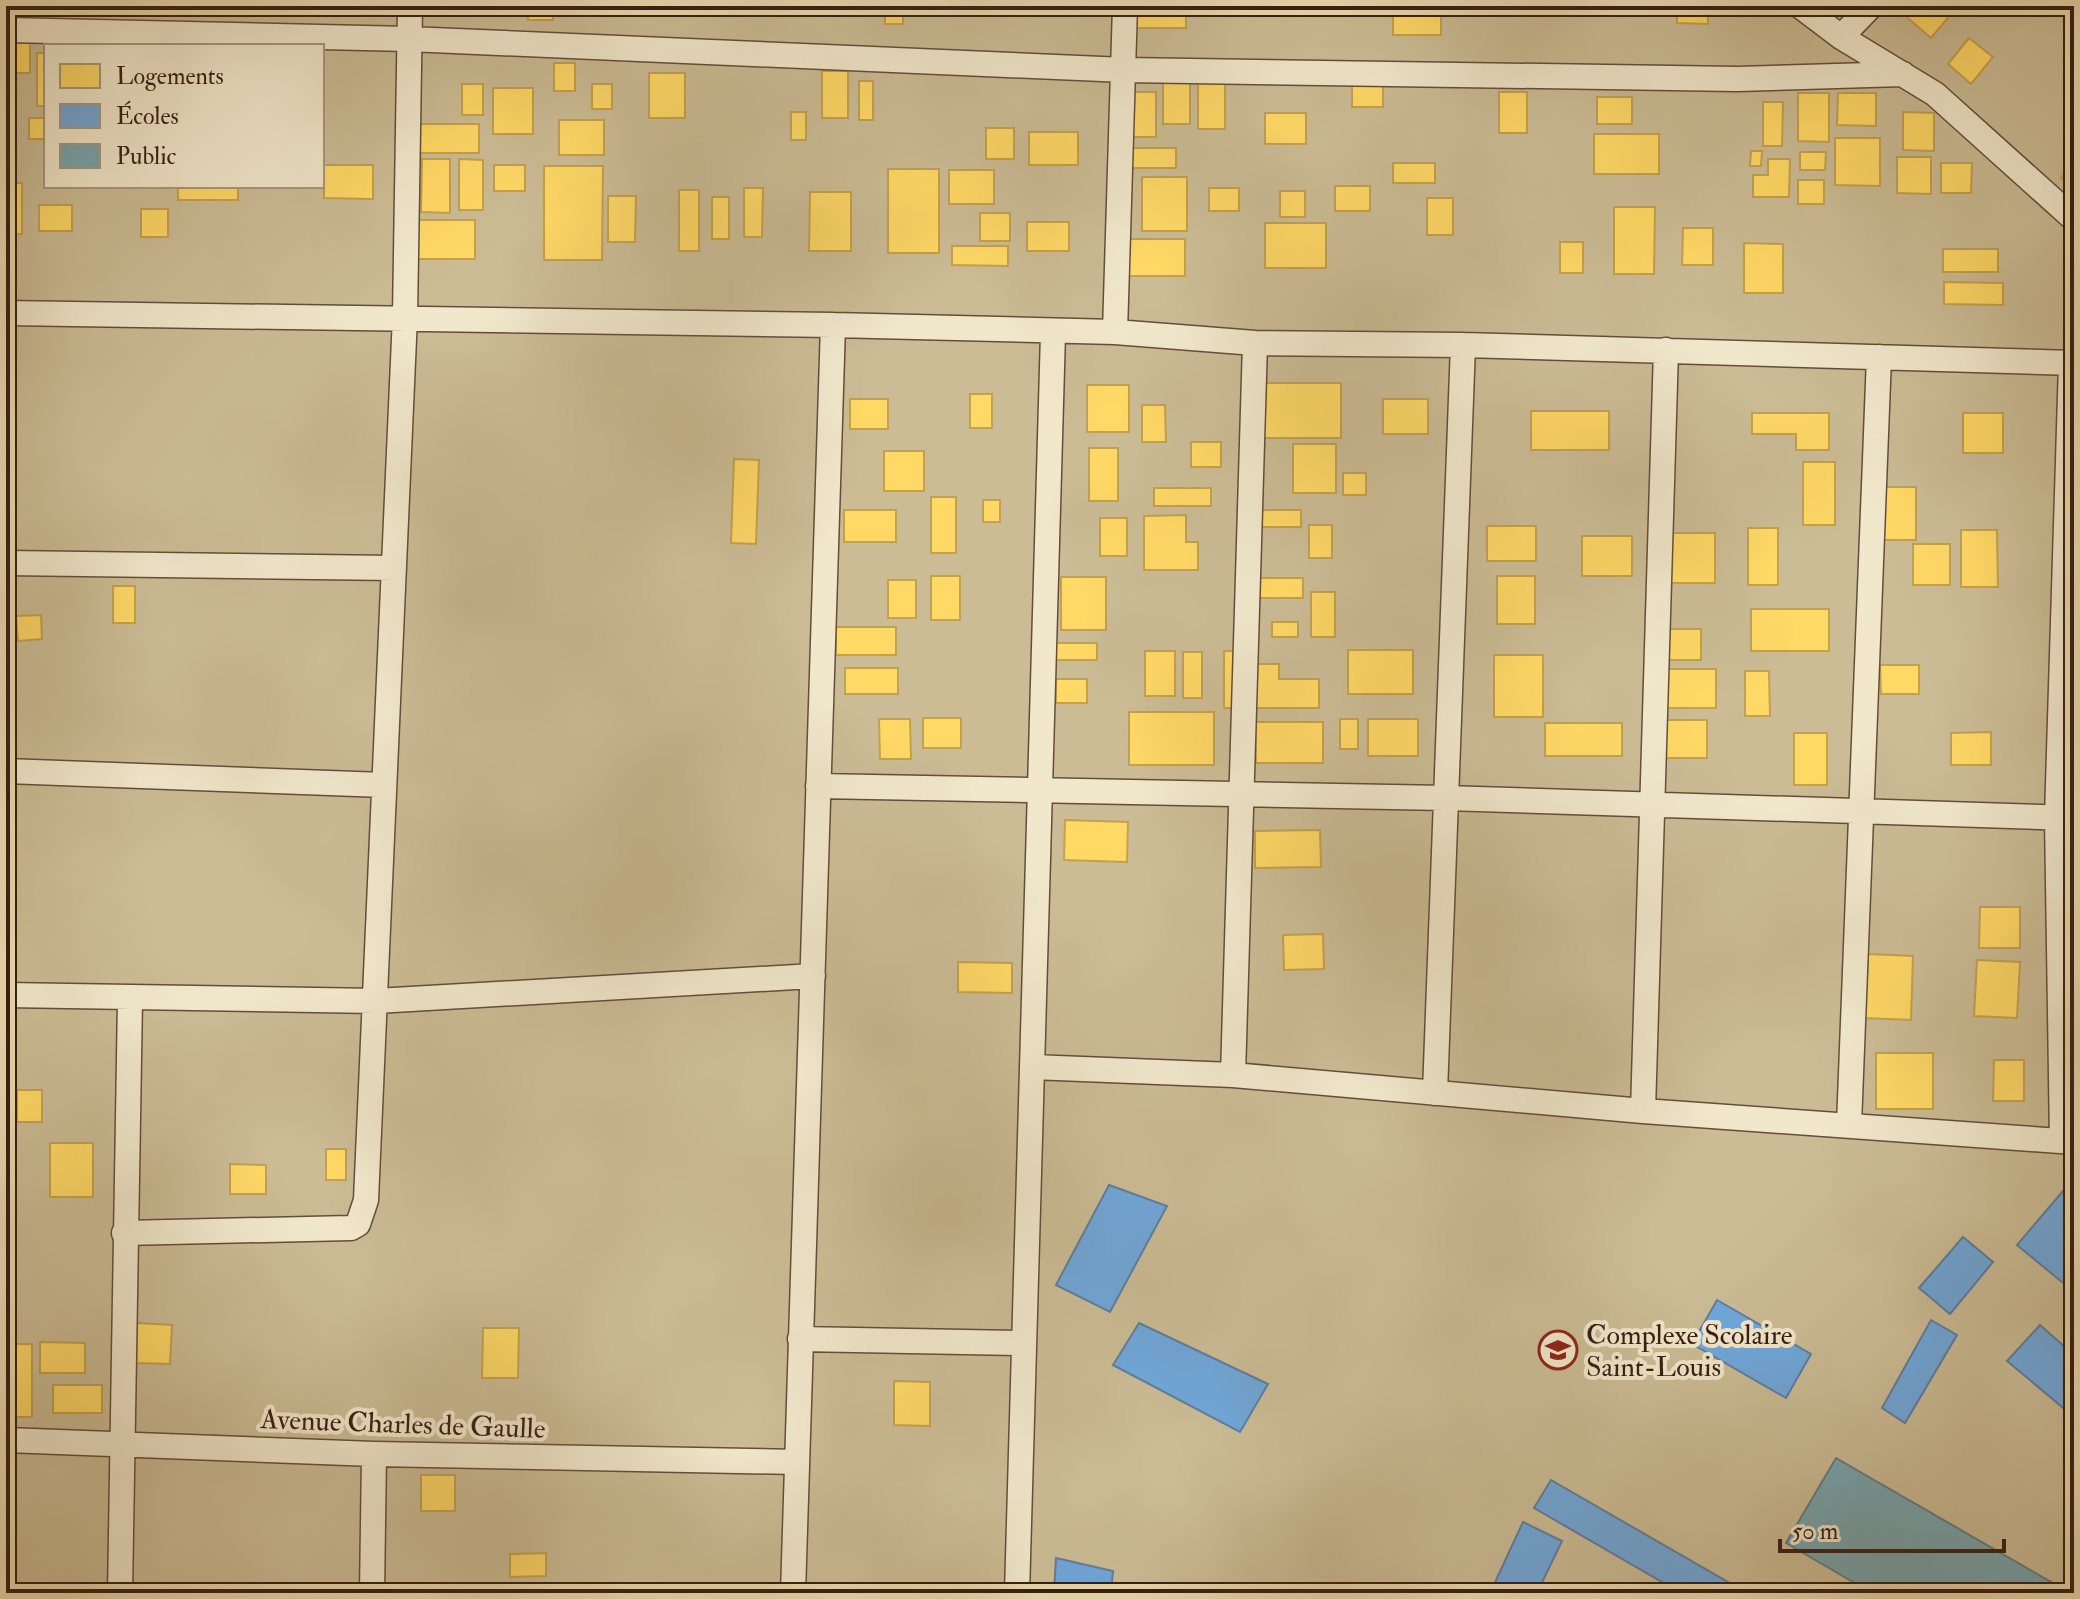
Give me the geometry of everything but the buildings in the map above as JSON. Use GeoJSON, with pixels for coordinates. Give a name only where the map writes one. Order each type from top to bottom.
{"type":"FeatureCollection","features":[{"type":"Feature","properties":{"kind":"street"},"geometry":{"type":"LineString","coordinates":[[124,1233],[332,1229],[358,1224],[366,1200],[405,316],[410,6]]}},
{"type":"Feature","properties":{"kind":"street"},"geometry":{"type":"LineString","coordinates":[[1115,332],[1125,6]]}},
{"type":"Feature","properties":{"kind":"street"},"geometry":{"type":"LineString","coordinates":[[1800,6],[1841,37],[1947,104],[2074,219]]}},
{"type":"Feature","properties":{"kind":"street"},"geometry":{"type":"LineString","coordinates":[[1841,37],[1871,6]]}},
{"type":"Feature","properties":{"kind":"street"},"geometry":{"type":"LineString","coordinates":[[6,30],[409,39],[1125,70],[1737,79],[1903,74]]}},
{"type":"Feature","properties":{"kind":"street"},"geometry":{"type":"LineString","coordinates":[[6,313],[405,316],[833,325],[1053,333],[1115,332],[1255,343],[1463,345],[2072,363],[2066,817],[2068,1142],[1643,1111],[1233,1075],[1032,1067]]}},
{"type":"Feature","properties":{"kind":"street"},"geometry":{"type":"LineString","coordinates":[[793,1593],[833,325]]}},
{"type":"Feature","properties":{"kind":"street"},"geometry":{"type":"LineString","coordinates":[[1017,1593],[1053,333]]}},
{"type":"Feature","properties":{"kind":"street"},"geometry":{"type":"LineString","coordinates":[[1233,1075],[1244,795],[1255,343]]}},
{"type":"Feature","properties":{"kind":"street"},"geometry":{"type":"LineString","coordinates":[[1435,1093],[1463,345]]}},
{"type":"Feature","properties":{"kind":"street"},"geometry":{"type":"LineString","coordinates":[[1643,1111],[1666,350]]}},
{"type":"Feature","properties":{"kind":"street"},"geometry":{"type":"LineString","coordinates":[[1849,1125],[1879,357]]}},
{"type":"Feature","properties":{"kind":"street"},"geometry":{"type":"LineString","coordinates":[[6,563],[394,568]]}},
{"type":"Feature","properties":{"kind":"street"},"geometry":{"type":"LineString","coordinates":[[6,771],[384,785]]}},
{"type":"Feature","properties":{"kind":"street"},"geometry":{"type":"LineString","coordinates":[[818,786],[1445,798],[2066,817]]}},
{"type":"Feature","properties":{"kind":"street"},"geometry":{"type":"LineString","coordinates":[[6,995],[376,1001],[813,976]]}},
{"type":"Feature","properties":{"kind":"street"},"geometry":{"type":"LineString","coordinates":[[120,1593],[130,999]]}},
{"type":"Feature","properties":{"kind":"street"},"geometry":{"type":"LineString","coordinates":[[800,1339],[1022,1343]]}},
{"type":"Feature","properties":{"kind":"street","name":"Avenue Charles de Gaulle"},"geometry":{"type":"LineString","coordinates":[[6,1440],[374,1454],[797,1462]]}},
{"type":"Feature","properties":{"kind":"street"},"geometry":{"type":"LineString","coordinates":[[372,1593],[374,1454]]}},
{"type":"Feature","properties":{"kind":"shaded area"},"geometry":{"type":"Polygon","coordinates":[[[6,6],[2074,6],[2074,1593],[6,1593],[6,6]]]}},
{"type":"Feature","properties":{"kind":"place","name":"Complexe Scolaire Saint-Louis"},"geometry":{"type":"Point","coordinates":[1558,1350]}}]}
